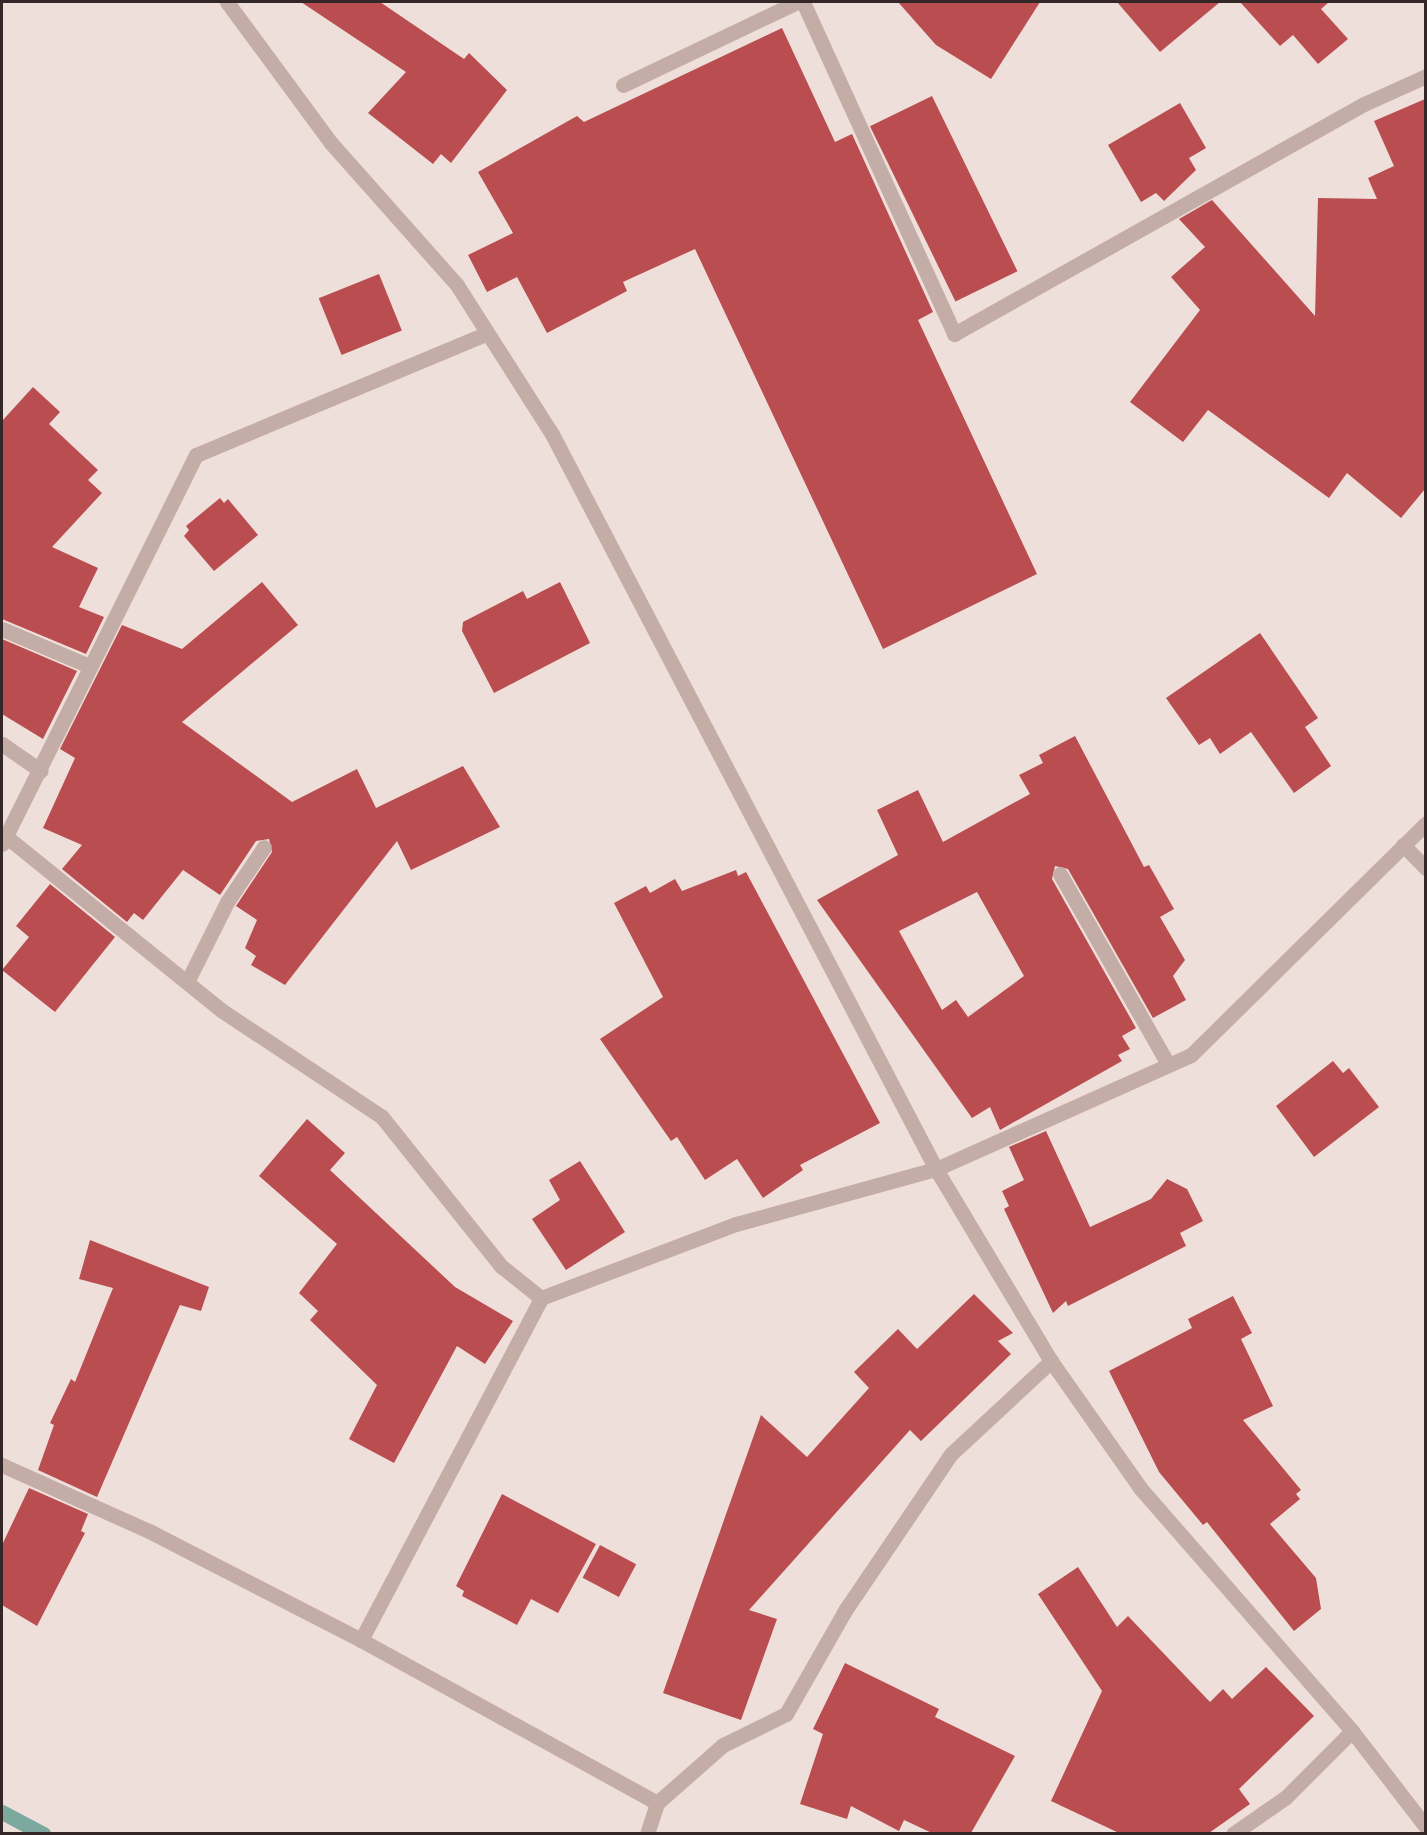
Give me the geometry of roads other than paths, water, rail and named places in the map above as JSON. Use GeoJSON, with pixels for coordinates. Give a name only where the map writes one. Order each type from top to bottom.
{"type":"FeatureCollection","features":[{"type":"Feature","properties":{"kind":"street"},"geometry":{"type":"LineString","coordinates":[[227,2],[331,143],[432,253],[552,434],[936,1169],[1051,1361],[1141,1489],[1352,1731],[1425,1827]]}},
{"type":"Feature","properties":{"kind":"street"},"geometry":{"type":"LineString","coordinates":[[623,85],[797,2]]}},
{"type":"Feature","properties":{"kind":"street"},"geometry":{"type":"LineString","coordinates":[[803,2],[954,334],[1251,166],[1425,76]]}},
{"type":"Feature","properties":{"kind":"street"},"geometry":{"type":"LineString","coordinates":[[485,334],[196,455],[87,664],[41,771],[5,841],[187,982],[382,1117],[501,1266],[541,1298]]}},
{"type":"Feature","properties":{"kind":"street"},"geometry":{"type":"LineString","coordinates":[[2,629],[87,664]]}},
{"type":"Feature","properties":{"kind":"street"},"geometry":{"type":"LineString","coordinates":[[2,744],[41,771]]}},
{"type":"Feature","properties":{"kind":"street"},"geometry":{"type":"LineString","coordinates":[[361,1641],[541,1298],[736,1224],[936,1169],[1191,1055],[1236,1015],[1297,947],[1425,823]]}},
{"type":"Feature","properties":{"kind":"street"},"geometry":{"type":"LineString","coordinates":[[1403,845],[1425,868]]}},
{"type":"Feature","properties":{"kind":"street"},"geometry":{"type":"LineString","coordinates":[[187,982],[227,902],[264,847]]}},
{"type":"Feature","properties":{"kind":"street"},"geometry":{"type":"LineString","coordinates":[[1060,874],[1168,1064]]}},
{"type":"Feature","properties":{"kind":"street"},"geometry":{"type":"LineString","coordinates":[[647,1833],[657,1803],[723,1745],[786,1714],[846,1609],[951,1454],[1051,1361]]}},
{"type":"Feature","properties":{"kind":"street"},"geometry":{"type":"LineString","coordinates":[[2,1465],[149,1531],[361,1641],[657,1803]]}},
{"type":"Feature","properties":{"kind":"street"},"geometry":{"type":"LineString","coordinates":[[1233,1833],[1286,1797],[1352,1731]]}},
{"type":"Feature","properties":{"kind":"waterway"},"geometry":{"type":"LineString","coordinates":[[2,1812],[43,1834]]}}]}
